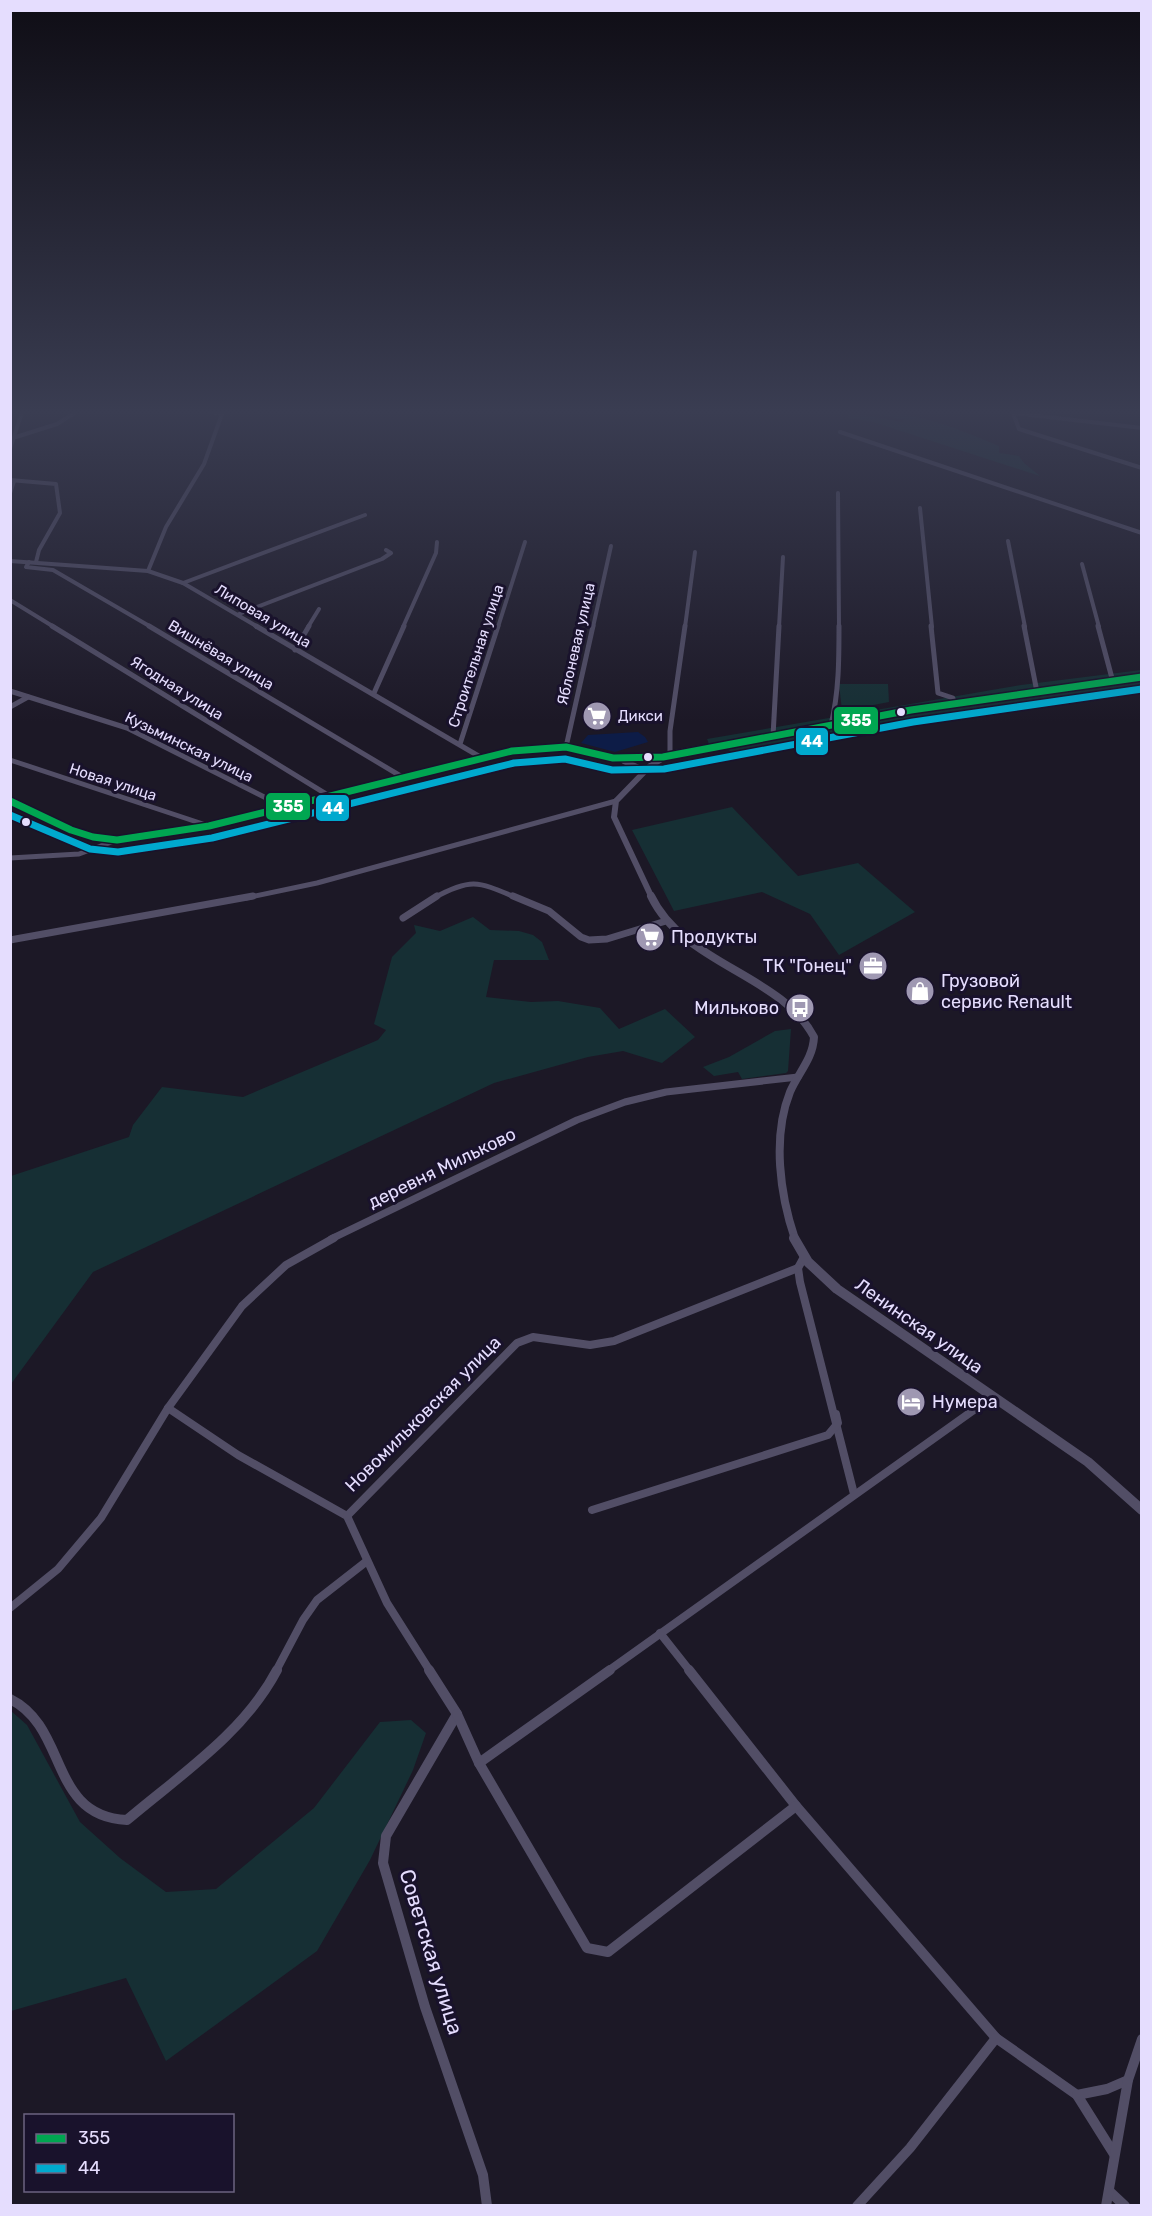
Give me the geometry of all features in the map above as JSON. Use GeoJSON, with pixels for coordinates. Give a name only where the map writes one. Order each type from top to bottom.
{"type":"FeatureCollection","features":[{"type":"Feature","properties":{"kind":"street"},"geometry":{"type":"LineString","coordinates":[[32,562],[59,515]]}},
{"type":"Feature","properties":{"kind":"street"},"geometry":{"type":"LineString","coordinates":[[148,571],[173,515]]}},
{"type":"Feature","properties":{"kind":"street"},"geometry":{"type":"LineString","coordinates":[[183,583],[364,515]]}},
{"type":"Feature","properties":{"kind":"street"},"geometry":{"type":"LineString","coordinates":[[831,725],[835,708],[839,661],[838,515]]}},
{"type":"Feature","properties":{"kind":"street"},"geometry":{"type":"LineString","coordinates":[[921,515],[938,693],[953,698],[953,704]]}},
{"type":"Feature","properties":{"kind":"street"},"geometry":{"type":"LineString","coordinates":[[1089,515],[1142,533]]}},
{"type":"Feature","properties":{"kind":"street"},"geometry":{"type":"LineString","coordinates":[[1008,541],[1037,692]]}},
{"type":"Feature","properties":{"kind":"street"},"geometry":{"type":"LineString","coordinates":[[374,693],[436,553],[437,542]]}},
{"type":"Feature","properties":{"kind":"street","name":"Строительная улица"},"geometry":{"type":"LineString","coordinates":[[460,744],[525,542]]}},
{"type":"Feature","properties":{"kind":"street","name":"Яблоневая улица"},"geometry":{"type":"LineString","coordinates":[[566,747],[611,546]]}},
{"type":"Feature","properties":{"kind":"street"},"geometry":{"type":"LineString","coordinates":[[239,614],[382,559],[391,553],[386,550]]}},
{"type":"Feature","properties":{"kind":"street"},"geometry":{"type":"LineString","coordinates":[[10,940],[205,906],[327,880],[616,801],[645,771],[666,756],[695,552]]}},
{"type":"Feature","properties":{"kind":"street"},"geometry":{"type":"LineString","coordinates":[[773,736],[783,556]]}},
{"type":"Feature","properties":{"kind":"street","name":"Липовая улица"},"geometry":{"type":"LineString","coordinates":[[10,561],[148,571],[183,583],[482,758]]}},
{"type":"Feature","properties":{"kind":"street","name":"Вишнёвая улица"},"geometry":{"type":"LineString","coordinates":[[32,562],[26,567],[53,570],[405,778]]}},
{"type":"Feature","properties":{"kind":"street"},"geometry":{"type":"LineString","coordinates":[[1082,564],[1113,682]]}},
{"type":"Feature","properties":{"kind":"street","name":"Ягодная улица"},"geometry":{"type":"LineString","coordinates":[[10,600],[331,796]]}},
{"type":"Feature","properties":{"kind":"street"},"geometry":{"type":"LineString","coordinates":[[295,650],[319,609]]}},
{"type":"Feature","properties":{"kind":"street"},"geometry":{"type":"LineString","coordinates":[[613,758],[666,756],[953,704],[1142,677]]}},
{"type":"Feature","properties":{"kind":"street","name":"Кузьминская улица"},"geometry":{"type":"LineString","coordinates":[[12,691],[127,728],[286,808]]}},
{"type":"Feature","properties":{"kind":"street"},"geometry":{"type":"LineString","coordinates":[[10,707],[28,697]]}},
{"type":"Feature","properties":{"kind":"street"},"geometry":{"type":"LineString","coordinates":[[10,801],[71,830],[93,837],[117,840],[208,826],[512,751],[566,747],[613,758],[645,771]]}},
{"type":"Feature","properties":{"kind":"street","name":"Новая улица"},"geometry":{"type":"LineString","coordinates":[[10,760],[208,826]]}},
{"type":"Feature","properties":{"kind":"street","name":"Ленинская улица"},"geometry":{"type":"LineString","coordinates":[[616,801],[614,817],[659,912],[666,921],[684,937],[777,998],[812,1032],[814,1042],[789,1094],[782,1117],[780,1140],[786,1210],[792,1238],[804,1257],[821,1276],[1088,1462],[1142,1510]]}},
{"type":"Feature","properties":{"kind":"street"},"geometry":{"type":"LineString","coordinates":[[10,858],[81,854],[105,848],[117,840]]}},
{"type":"Feature","properties":{"kind":"street"},"geometry":{"type":"LineString","coordinates":[[403,918],[435,898],[471,883],[492,886],[533,903],[562,919],[581,937],[589,940],[607,939],[666,921]]}},
{"type":"Feature","properties":{"kind":"street","name":"деревня Мильково"},"geometry":{"type":"LineString","coordinates":[[10,1608],[58,1569],[101,1518],[168,1408],[242,1306],[286,1265],[346,1231],[577,1120],[625,1102],[677,1090],[798,1077]]}},
{"type":"Feature","properties":{"kind":"street"},"geometry":{"type":"LineString","coordinates":[[804,1257],[798,1268],[854,1494]]}},
{"type":"Feature","properties":{"kind":"street","name":"Новомильковская улица"},"geometry":{"type":"LineString","coordinates":[[347,1516],[517,1343],[533,1337],[590,1345],[614,1341],[798,1268]]}},
{"type":"Feature","properties":{"kind":"street"},"geometry":{"type":"LineString","coordinates":[[479,1763],[992,1397]]}},
{"type":"Feature","properties":{"kind":"street"},"geometry":{"type":"LineString","coordinates":[[168,1408],[238,1455],[347,1516],[387,1603],[587,1948],[597,1952],[608,1952],[796,1806]]}},
{"type":"Feature","properties":{"kind":"street"},"geometry":{"type":"LineString","coordinates":[[592,1510],[828,1435],[837,1423],[836,1414]]}},
{"type":"Feature","properties":{"kind":"street"},"geometry":{"type":"LineString","coordinates":[[10,1699],[26,1707],[41,1724],[65,1780],[84,1804],[113,1822],[128,1820],[226,1736],[251,1708],[273,1677],[303,1620],[317,1600],[367,1561]]}},
{"type":"Feature","properties":{"kind":"street"},"geometry":{"type":"LineString","coordinates":[[660,1633],[796,1806],[996,2038],[1077,2095],[1114,2154]]}},
{"type":"Feature","properties":{"kind":"street","name":"Советская улица"},"geometry":{"type":"LineString","coordinates":[[455,1718],[386,1836],[383,1863],[425,2007],[483,2175],[487,2205]]}},
{"type":"Feature","properties":{"kind":"street"},"geometry":{"type":"LineString","coordinates":[[857,2205],[910,2148],[996,2038]]}},
{"type":"Feature","properties":{"kind":"street"},"geometry":{"type":"LineString","coordinates":[[1106,2205],[1128,2080],[1142,2039]]}},
{"type":"Feature","properties":{"kind":"street"},"geometry":{"type":"LineString","coordinates":[[1077,2095],[1107,2089],[1128,2080]]}},
{"type":"Feature","properties":{"kind":"street"},"geometry":{"type":"LineString","coordinates":[[1109,2191],[1125,2205]]}},
{"type":"Feature","properties":{"kind":"green space"},"geometry":{"type":"Polygon","coordinates":[[[1141,670],[1141,674],[917,706],[709,744],[707,739],[1021,685],[1141,670]]]}},
{"type":"Feature","properties":{"kind":"green space"},"geometry":{"type":"Polygon","coordinates":[[[1141,681],[1141,685],[875,724],[733,753],[727,749],[939,709],[1141,681]]]}},
{"type":"Feature","properties":{"kind":"green space"},"geometry":{"type":"Polygon","coordinates":[[[839,684],[888,684],[889,702],[842,711],[839,684]]]}},
{"type":"Feature","properties":{"kind":"green space"},"geometry":{"type":"Polygon","coordinates":[[[732,807],[798,876],[858,863],[915,912],[839,955],[810,914],[762,892],[674,911],[632,830],[732,807]]]}},
{"type":"Feature","properties":{"kind":"green space"},"geometry":{"type":"Polygon","coordinates":[[[473,917],[490,930],[519,931],[533,935],[542,942],[549,960],[494,960],[486,997],[531,1002],[558,1001],[600,1008],[619,1029],[665,1009],[695,1037],[662,1063],[623,1051],[588,1057],[494,1083],[93,1272],[11,1384],[11,1176],[129,1137],[133,1125],[162,1087],[243,1097],[378,1040],[386,1030],[374,1024],[392,957],[416,933],[414,925],[440,931],[473,917]]]}},
{"type":"Feature","properties":{"kind":"green space"},"geometry":{"type":"Polygon","coordinates":[[[791,1029],[786,1073],[742,1079],[738,1072],[714,1076],[703,1067],[729,1057],[775,1031],[791,1029]]]}},
{"type":"Feature","properties":{"kind":"green space"},"geometry":{"type":"Polygon","coordinates":[[[10,1710],[27,1725],[80,1822],[120,1858],[166,1892],[216,1889],[314,1808],[380,1722],[411,1720],[426,1733],[413,1770],[370,1860],[317,1951],[166,2061],[126,1978],[11,2011],[10,1710]]]}},
{"type":"Feature","properties":{"kind":"water"},"geometry":{"type":"Polygon","coordinates":[[[638,732],[648,742],[615,752],[581,743],[588,735],[638,732]]]}},
{"type":"Feature","properties":{"kind":"transit line","name":"355"},"geometry":{"type":"LineString","coordinates":[[10,801],[71,830],[93,837],[117,840],[209,826],[512,751],[566,747],[613,758],[663,757],[911,710],[1142,677]]}},
{"type":"Feature","properties":{"kind":"transit line","name":"44"},"geometry":{"type":"LineString","coordinates":[[10,815],[90,849],[118,852],[212,838],[514,763],[565,759],[612,770],[664,769],[913,722],[1142,689]]}},
{"type":"Feature","properties":{"kind":"place","name":"Дикси"},"geometry":{"type":"Point","coordinates":[597,716]}},
{"type":"Feature","properties":{"kind":"place","name":"Продукты"},"geometry":{"type":"Point","coordinates":[650,937]}},
{"type":"Feature","properties":{"kind":"place","name":"ТК \"Гонец\""},"geometry":{"type":"Point","coordinates":[873,966]}},
{"type":"Feature","properties":{"kind":"place","name":"Грузовой сервис Renault"},"geometry":{"type":"Point","coordinates":[920,991]}},
{"type":"Feature","properties":{"kind":"place","name":"Мильково"},"geometry":{"type":"Point","coordinates":[800,1008]}},
{"type":"Feature","properties":{"kind":"place","name":"Нумера"},"geometry":{"type":"Point","coordinates":[911,1402]}}]}
